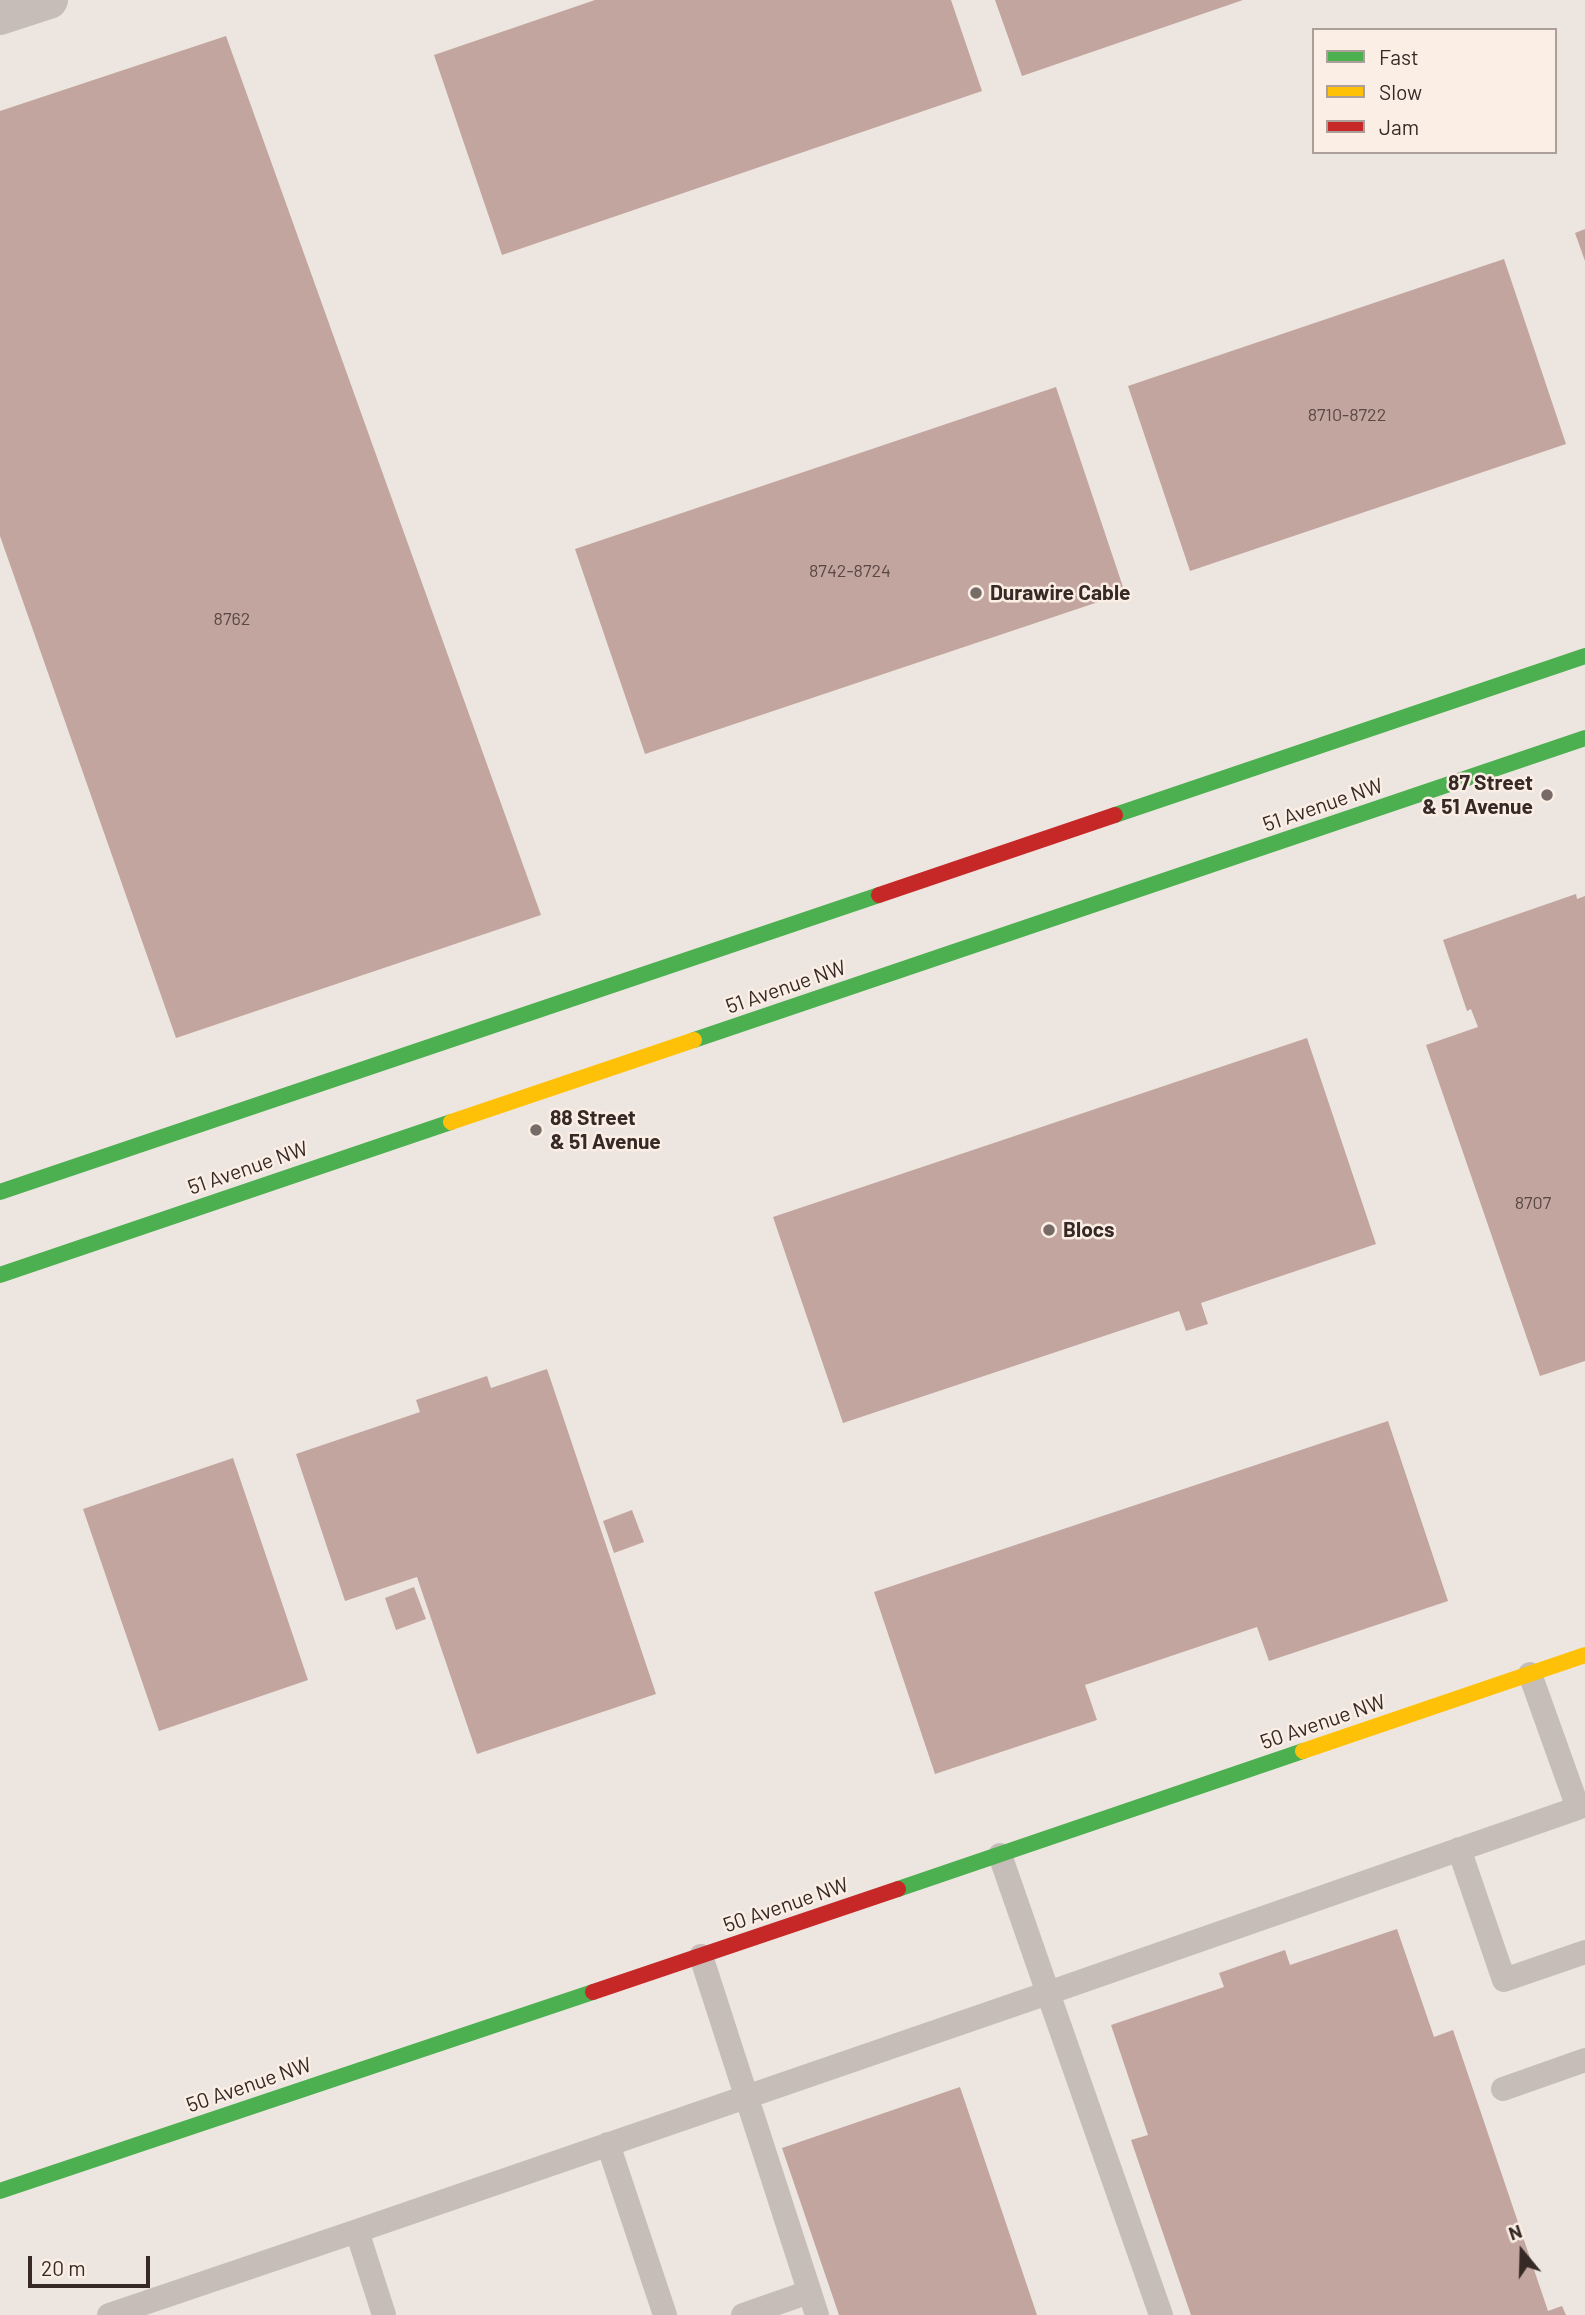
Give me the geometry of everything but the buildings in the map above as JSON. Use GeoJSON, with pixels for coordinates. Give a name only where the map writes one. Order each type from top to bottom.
{"type":"FeatureCollection","features":[{"type":"Feature","properties":{"kind":"main road"},"geometry":{"type":"LineString","coordinates":[[1,1187],[1585,656]]}},
{"type":"Feature","properties":{"kind":"main road","name":"51 Avenue NW"},"geometry":{"type":"LineString","coordinates":[[0,1275],[1585,738]]}},
{"type":"Feature","properties":{"kind":"main road","name":"50 Avenue NW"},"geometry":{"type":"LineString","coordinates":[[0,2191],[1585,1655]]}},
{"type":"Feature","properties":{"kind":"street"},"geometry":{"type":"LineString","coordinates":[[0,16],[49,0]]}},
{"type":"Feature","properties":{"kind":"lane"},"geometry":{"type":"LineString","coordinates":[[110,2315],[747,2098],[1459,1849],[1581,1818],[1530,1674]]}},
{"type":"Feature","properties":{"kind":"lane"},"geometry":{"type":"LineString","coordinates":[[1459,1849],[1504,1980],[1585,1952]]}},
{"type":"Feature","properties":{"kind":"lane"},"geometry":{"type":"LineString","coordinates":[[1000,1855],[1161,2315]]}},
{"type":"Feature","properties":{"kind":"lane"},"geometry":{"type":"LineString","coordinates":[[701,1956],[813,2304],[743,2315]]}},
{"type":"Feature","properties":{"kind":"lane"},"geometry":{"type":"LineString","coordinates":[[1503,2089],[1585,2060]]}},
{"type":"Feature","properties":{"kind":"lane"},"geometry":{"type":"LineString","coordinates":[[608,2144],[665,2315]]}},
{"type":"Feature","properties":{"kind":"lane"},"geometry":{"type":"LineString","coordinates":[[357,2231],[384,2315]]}},
{"type":"Feature","properties":{"kind":"traffic: fast"},"geometry":{"type":"LineString","coordinates":[[1115,815],[1585,656]]}},
{"type":"Feature","properties":{"kind":"traffic: fast"},"geometry":{"type":"LineString","coordinates":[[694,1040],[1585,738]]}},
{"type":"Feature","properties":{"kind":"traffic: fast"},"geometry":{"type":"LineString","coordinates":[[0,1192],[879,895]]}},
{"type":"Feature","properties":{"kind":"traffic: fast"},"geometry":{"type":"LineString","coordinates":[[0,1275],[451,1122]]}},
{"type":"Feature","properties":{"kind":"traffic: fast"},"geometry":{"type":"LineString","coordinates":[[898,1889],[1303,1751]]}},
{"type":"Feature","properties":{"kind":"traffic: fast"},"geometry":{"type":"LineString","coordinates":[[0,2191],[593,1992]]}},
{"type":"Feature","properties":{"kind":"traffic: slow"},"geometry":{"type":"LineString","coordinates":[[451,1122],[694,1040]]}},
{"type":"Feature","properties":{"kind":"traffic: slow"},"geometry":{"type":"LineString","coordinates":[[1303,1751],[1585,1655]]}},
{"type":"Feature","properties":{"kind":"traffic: jam"},"geometry":{"type":"LineString","coordinates":[[879,895],[1115,815]]}},
{"type":"Feature","properties":{"kind":"traffic: jam"},"geometry":{"type":"LineString","coordinates":[[593,1992],[898,1889]]}},
{"type":"Feature","properties":{"kind":"place","name":"Durawire Cable"},"geometry":{"type":"Point","coordinates":[976,593]}},
{"type":"Feature","properties":{"kind":"place","name":"87 Street & 51 Avenue"},"geometry":{"type":"Point","coordinates":[1547,795]}},
{"type":"Feature","properties":{"kind":"place","name":"88 Street & 51 Avenue"},"geometry":{"type":"Point","coordinates":[536,1130]}},
{"type":"Feature","properties":{"kind":"place","name":"Blocs"},"geometry":{"type":"Point","coordinates":[1049,1230]}}]}
